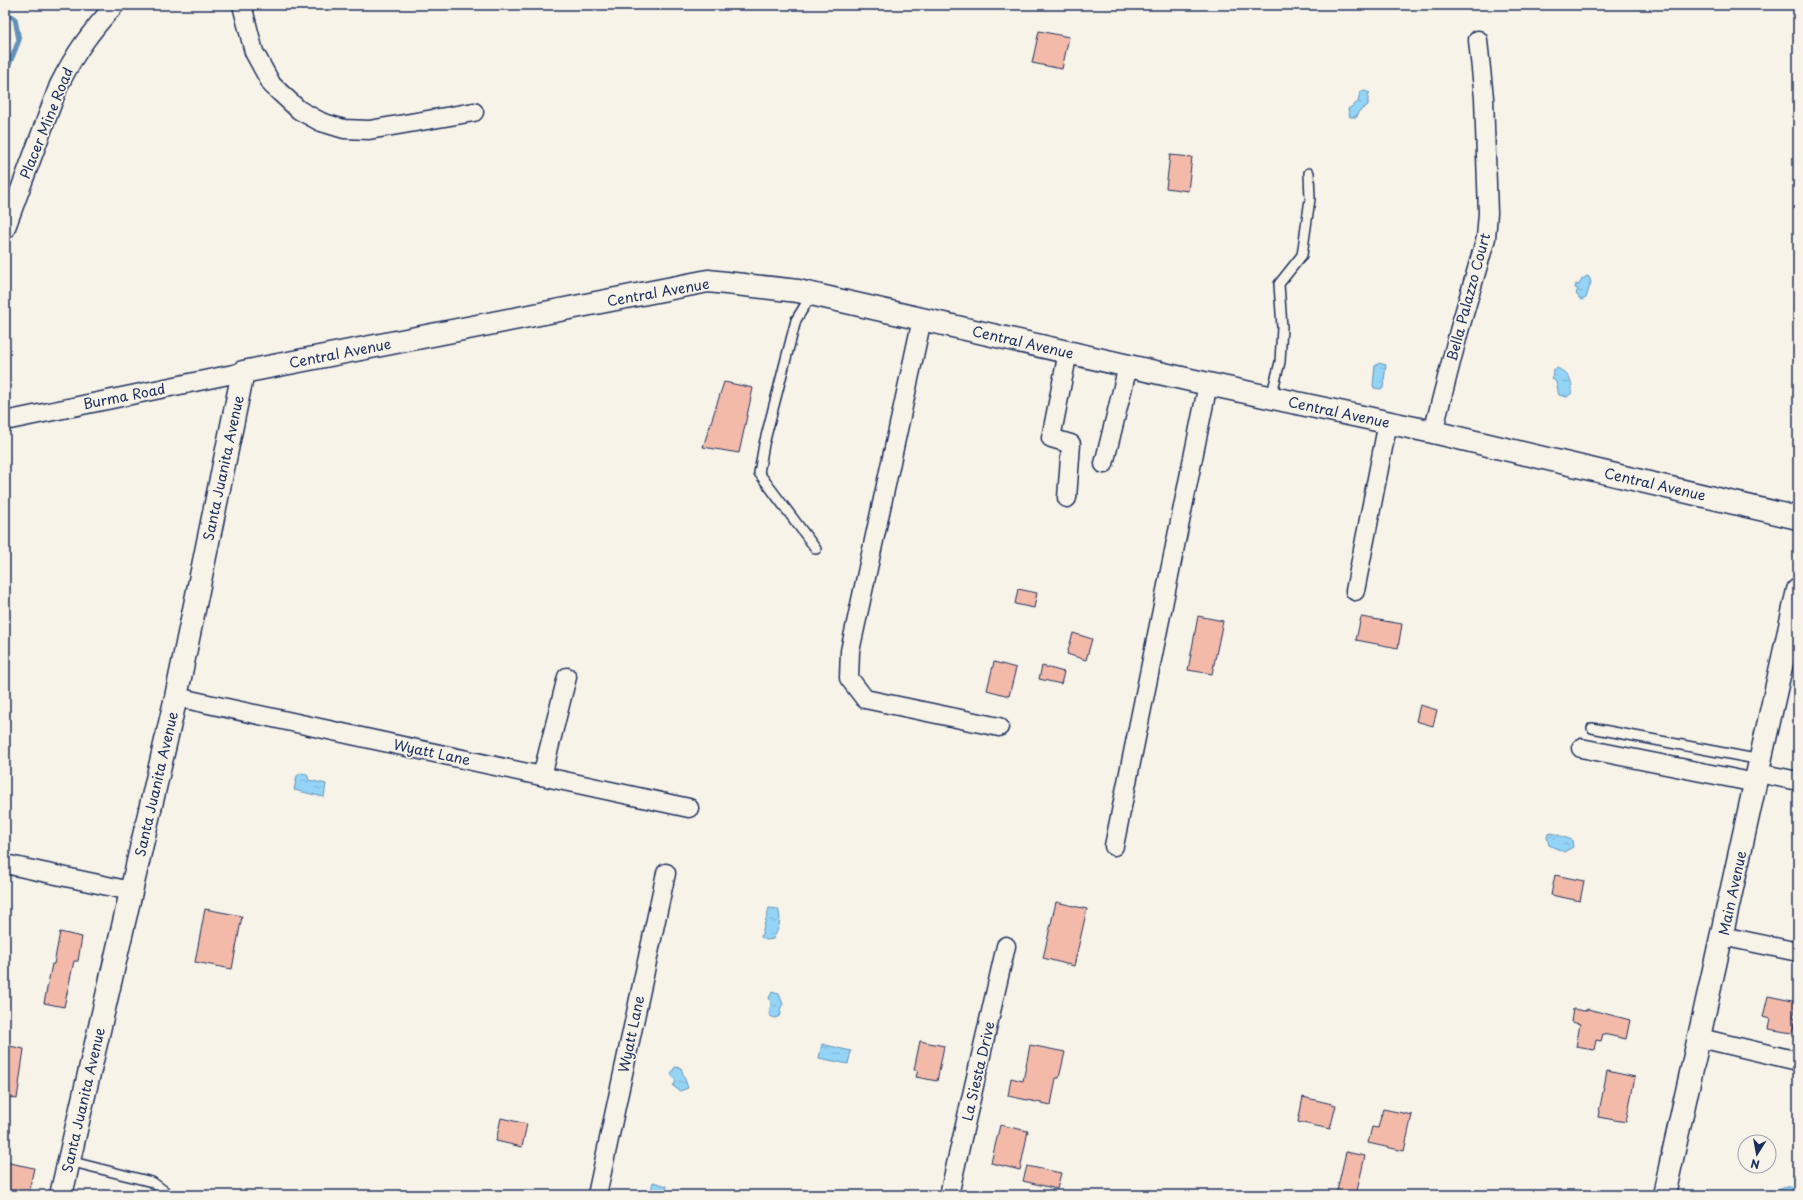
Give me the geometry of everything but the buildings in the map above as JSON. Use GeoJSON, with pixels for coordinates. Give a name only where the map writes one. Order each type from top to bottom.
{"type":"FeatureCollection","features":[{"type":"Feature","properties":{"kind":"street","name":"Placer Mine Road"},"geometry":{"type":"LineString","coordinates":[[5,230],[65,73],[90,31],[115,5]]}},
{"type":"Feature","properties":{"kind":"street"},"geometry":{"type":"LineString","coordinates":[[242,5],[254,52],[272,84],[294,106],[321,122],[344,129],[369,130],[474,112]]}},
{"type":"Feature","properties":{"kind":"street","name":"Bella Palazzo Court"},"geometry":{"type":"LineString","coordinates":[[1433,432],[1459,331],[1486,238],[1488,213],[1484,98],[1478,40]]}},
{"type":"Feature","properties":{"kind":"street","name":"Central Avenue"},"geometry":{"type":"LineString","coordinates":[[244,372],[708,281],[761,286],[812,294],[1208,384],[1433,432],[1798,518]]}},
{"type":"Feature","properties":{"kind":"street"},"geometry":{"type":"LineString","coordinates":[[922,319],[850,651],[849,678],[865,699],[999,727]]}},
{"type":"Feature","properties":{"kind":"street"},"geometry":{"type":"LineString","coordinates":[[1067,498],[1071,444],[1051,438],[1068,352]]}},
{"type":"Feature","properties":{"kind":"street"},"geometry":{"type":"LineString","coordinates":[[1104,464],[1128,366]]}},
{"type":"Feature","properties":{"kind":"street","name":"Burma Road"},"geometry":{"type":"LineString","coordinates":[[5,421],[244,372]]}},
{"type":"Feature","properties":{"kind":"street","name":"Santa Juanita Avenue"},"geometry":{"type":"LineString","coordinates":[[61,1195],[176,697],[244,372]]}},
{"type":"Feature","properties":{"kind":"street"},"geometry":{"type":"LineString","coordinates":[[1114,846],[1208,384]]}},
{"type":"Feature","properties":{"kind":"street"},"geometry":{"type":"LineString","coordinates":[[1354,591],[1388,422]]}},
{"type":"Feature","properties":{"kind":"street","name":"Main Avenue"},"geometry":{"type":"LineString","coordinates":[[1664,1195],[1798,590]]}},
{"type":"Feature","properties":{"kind":"street"},"geometry":{"type":"LineString","coordinates":[[542,776],[567,677]]}},
{"type":"Feature","properties":{"kind":"street","name":"Wyatt Lane"},"geometry":{"type":"LineString","coordinates":[[176,697],[689,808]]}},
{"type":"Feature","properties":{"kind":"street"},"geometry":{"type":"LineString","coordinates":[[1581,748],[1758,772],[1798,781]]}},
{"type":"Feature","properties":{"kind":"street"},"geometry":{"type":"LineString","coordinates":[[5,864],[131,891]]}},
{"type":"Feature","properties":{"kind":"street","name":"Wyatt Lane"},"geometry":{"type":"LineString","coordinates":[[597,1195],[666,873]]}},
{"type":"Feature","properties":{"kind":"street"},"geometry":{"type":"LineString","coordinates":[[1722,936],[1798,952]]}},
{"type":"Feature","properties":{"kind":"street","name":"La Siesta Drive"},"geometry":{"type":"LineString","coordinates":[[949,1195],[1006,946]]}},
{"type":"Feature","properties":{"kind":"street"},"geometry":{"type":"LineString","coordinates":[[1700,1038],[1798,1061]]}},
{"type":"Feature","properties":{"kind":"lane"},"geometry":{"type":"LineString","coordinates":[[1271,397],[1280,362],[1282,327],[1279,284],[1302,255],[1310,199],[1309,173]]}},
{"type":"Feature","properties":{"kind":"lane"},"geometry":{"type":"LineString","coordinates":[[812,294],[796,320],[764,444],[759,473],[816,549]]}},
{"type":"Feature","properties":{"kind":"lane"},"geometry":{"type":"LineString","coordinates":[[1592,728],[1758,772]]}},
{"type":"Feature","properties":{"kind":"lane"},"geometry":{"type":"LineString","coordinates":[[69,1161],[152,1182],[170,1195]]}},
{"type":"Feature","properties":{"kind":"water"},"geometry":{"type":"Polygon","coordinates":[[[1365,91],[1370,93],[1368,95],[1368,105],[1358,112],[1357,117],[1350,117],[1348,109],[1358,102],[1360,92],[1365,91]]]}},
{"type":"Feature","properties":{"kind":"water"},"geometry":{"type":"Polygon","coordinates":[[[1587,276],[1591,282],[1586,298],[1581,300],[1576,294],[1578,289],[1575,288],[1576,284],[1579,285],[1581,280],[1587,276]]]}},
{"type":"Feature","properties":{"kind":"water"},"geometry":{"type":"Polygon","coordinates":[[[1379,363],[1386,365],[1383,388],[1381,389],[1374,388],[1373,385],[1375,366],[1379,363]]]}},
{"type":"Feature","properties":{"kind":"water"},"geometry":{"type":"Polygon","coordinates":[[[1557,368],[1564,372],[1571,381],[1572,393],[1567,397],[1559,395],[1556,382],[1552,378],[1553,370],[1557,368]]]}},
{"type":"Feature","properties":{"kind":"water"},"geometry":{"type":"Polygon","coordinates":[[[301,773],[307,774],[309,780],[326,784],[324,797],[294,790],[297,776],[301,773]]]}},
{"type":"Feature","properties":{"kind":"water"},"geometry":{"type":"Polygon","coordinates":[[[1552,833],[1572,840],[1573,847],[1564,852],[1549,845],[1547,837],[1548,834],[1552,833]]]}},
{"type":"Feature","properties":{"kind":"water"},"geometry":{"type":"Polygon","coordinates":[[[769,908],[778,909],[780,921],[773,939],[766,940],[761,937],[769,908]]]}},
{"type":"Feature","properties":{"kind":"water"},"geometry":{"type":"Polygon","coordinates":[[[772,992],[779,994],[783,1004],[780,1009],[781,1014],[774,1018],[769,1015],[771,1002],[769,998],[772,992]]]}},
{"type":"Feature","properties":{"kind":"water"},"geometry":{"type":"Polygon","coordinates":[[[822,1044],[851,1051],[848,1064],[819,1058],[822,1044]]]}},
{"type":"Feature","properties":{"kind":"water"},"geometry":{"type":"Polygon","coordinates":[[[675,1067],[681,1068],[688,1088],[680,1091],[673,1086],[676,1081],[671,1074],[675,1067]]]}},
{"type":"Feature","properties":{"kind":"water"},"geometry":{"type":"Polygon","coordinates":[[[653,1182],[667,1186],[664,1195],[650,1195],[653,1182]]]}},
{"type":"Feature","properties":{"kind":"water"},"geometry":{"type":"Polygon","coordinates":[[[1791,1186],[1797,1190],[1796,1195],[1773,1195],[1778,1190],[1791,1186]]]}},
{"type":"Feature","properties":{"kind":"waterway"},"geometry":{"type":"LineString","coordinates":[[5,12],[15,19],[19,40],[5,75]]}}]}
